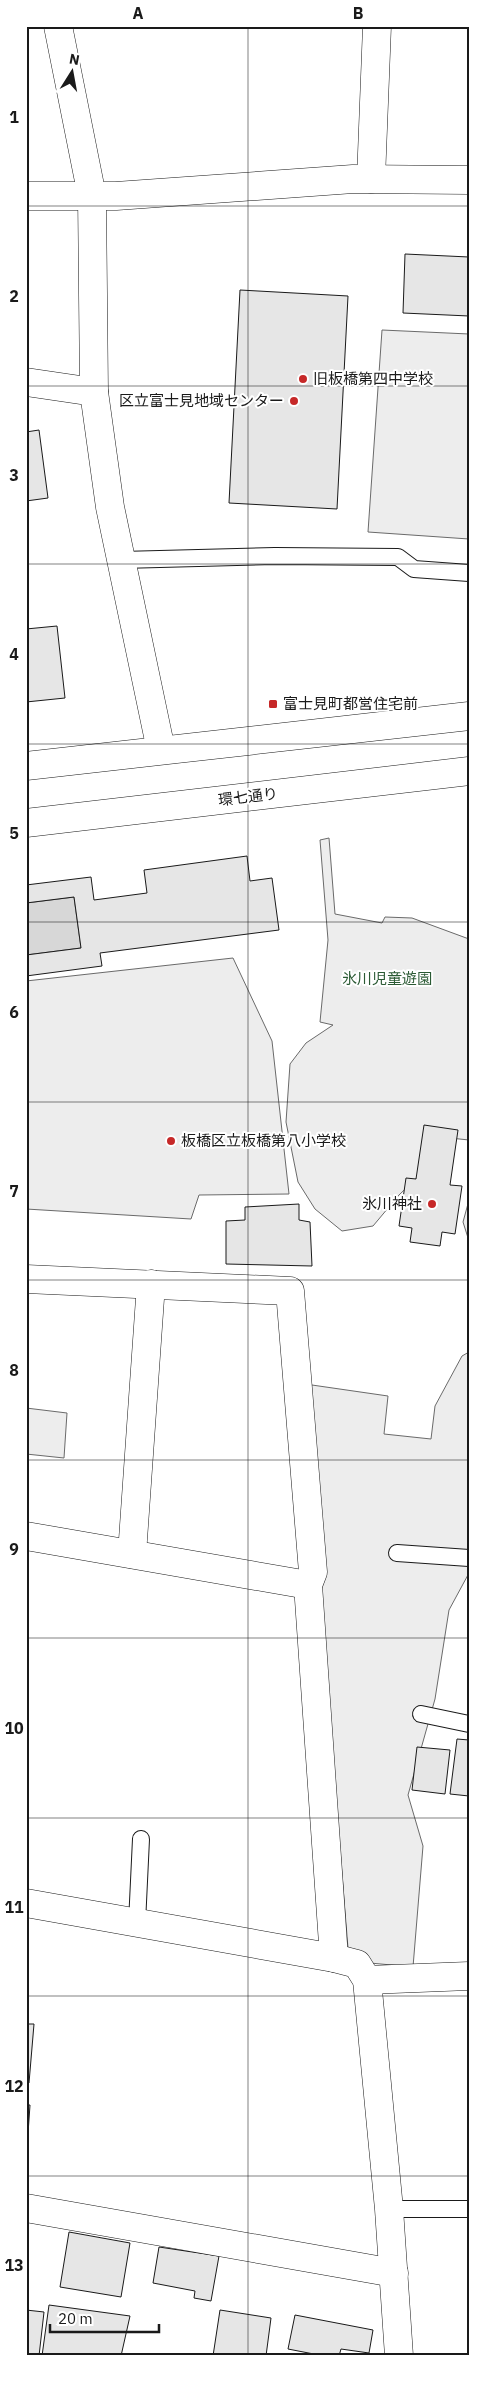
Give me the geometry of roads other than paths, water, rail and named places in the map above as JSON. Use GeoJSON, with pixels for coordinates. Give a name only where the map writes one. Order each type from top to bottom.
{"type":"FeatureCollection","features":[{"type":"Feature","properties":{"kind":"street"},"geometry":{"type":"LineString","coordinates":[[58,26],[92,196],[94,392],[110,507],[161,750]]}},
{"type":"Feature","properties":{"kind":"street"},"geometry":{"type":"LineString","coordinates":[[371,179],[377,26]]}},
{"type":"Feature","properties":{"kind":"street"},"geometry":{"type":"LineString","coordinates":[[26,196],[92,196],[371,179],[469,180]]}},
{"type":"Feature","properties":{"kind":"street"},"geometry":{"type":"LineString","coordinates":[[26,382],[94,392]]}},
{"type":"Feature","properties":{"kind":"street"},"geometry":{"type":"LineString","coordinates":[[26,766],[469,716]]}},
{"type":"Feature","properties":{"kind":"street","name":"環七通り"},"geometry":{"type":"LineString","coordinates":[[26,822],[469,771]]}},
{"type":"Feature","properties":{"kind":"street"},"geometry":{"type":"LineString","coordinates":[[26,1278],[290,1291],[313,1572],[308,1586],[334,1958]]}},
{"type":"Feature","properties":{"kind":"street"},"geometry":{"type":"LineString","coordinates":[[132,1554],[151,1284]]}},
{"type":"Feature","properties":{"kind":"street"},"geometry":{"type":"LineString","coordinates":[[26,1536],[308,1586]]}},
{"type":"Feature","properties":{"kind":"street"},"geometry":{"type":"LineString","coordinates":[[26,1903],[334,1958],[357,1964],[367,1980],[389,2209],[399,2356]]}},
{"type":"Feature","properties":{"kind":"street"},"geometry":{"type":"LineString","coordinates":[[367,1980],[469,1976]]}},
{"type":"Feature","properties":{"kind":"street"},"geometry":{"type":"LineString","coordinates":[[26,2208],[394,2274]]}},
{"type":"Feature","properties":{"kind":"lane"},"geometry":{"type":"LineString","coordinates":[[121,560],[275,556],[398,557],[414,569],[469,573]]}},
{"type":"Feature","properties":{"kind":"lane"},"geometry":{"type":"LineString","coordinates":[[397,1553],[469,1558]]}},
{"type":"Feature","properties":{"kind":"lane"},"geometry":{"type":"LineString","coordinates":[[421,1714],[469,1724]]}},
{"type":"Feature","properties":{"kind":"lane"},"geometry":{"type":"LineString","coordinates":[[137,1923],[141,1839]]}},
{"type":"Feature","properties":{"kind":"lane"},"geometry":{"type":"LineString","coordinates":[[389,2209],[469,2208]]}},
{"type":"Feature","properties":{"kind":"place","name":"旧板橋第四中学校"},"geometry":{"type":"Point","coordinates":[303,379]}},
{"type":"Feature","properties":{"kind":"place","name":"区立富士見地域センター"},"geometry":{"type":"Point","coordinates":[294,401]}},
{"type":"Feature","properties":{"kind":"place","name":"富士見町都営住宅前"},"geometry":{"type":"Point","coordinates":[273,704]}},
{"type":"Feature","properties":{"kind":"place","name":"板橋区立板橋第八小学校"},"geometry":{"type":"Point","coordinates":[171,1141]}},
{"type":"Feature","properties":{"kind":"place","name":"氷川神社"},"geometry":{"type":"Point","coordinates":[432,1204]}},
{"type":"Feature","properties":{"kind":"park label","name":"氷川児童遊園"},"geometry":{"type":"Point","coordinates":[387,979]}}]}
